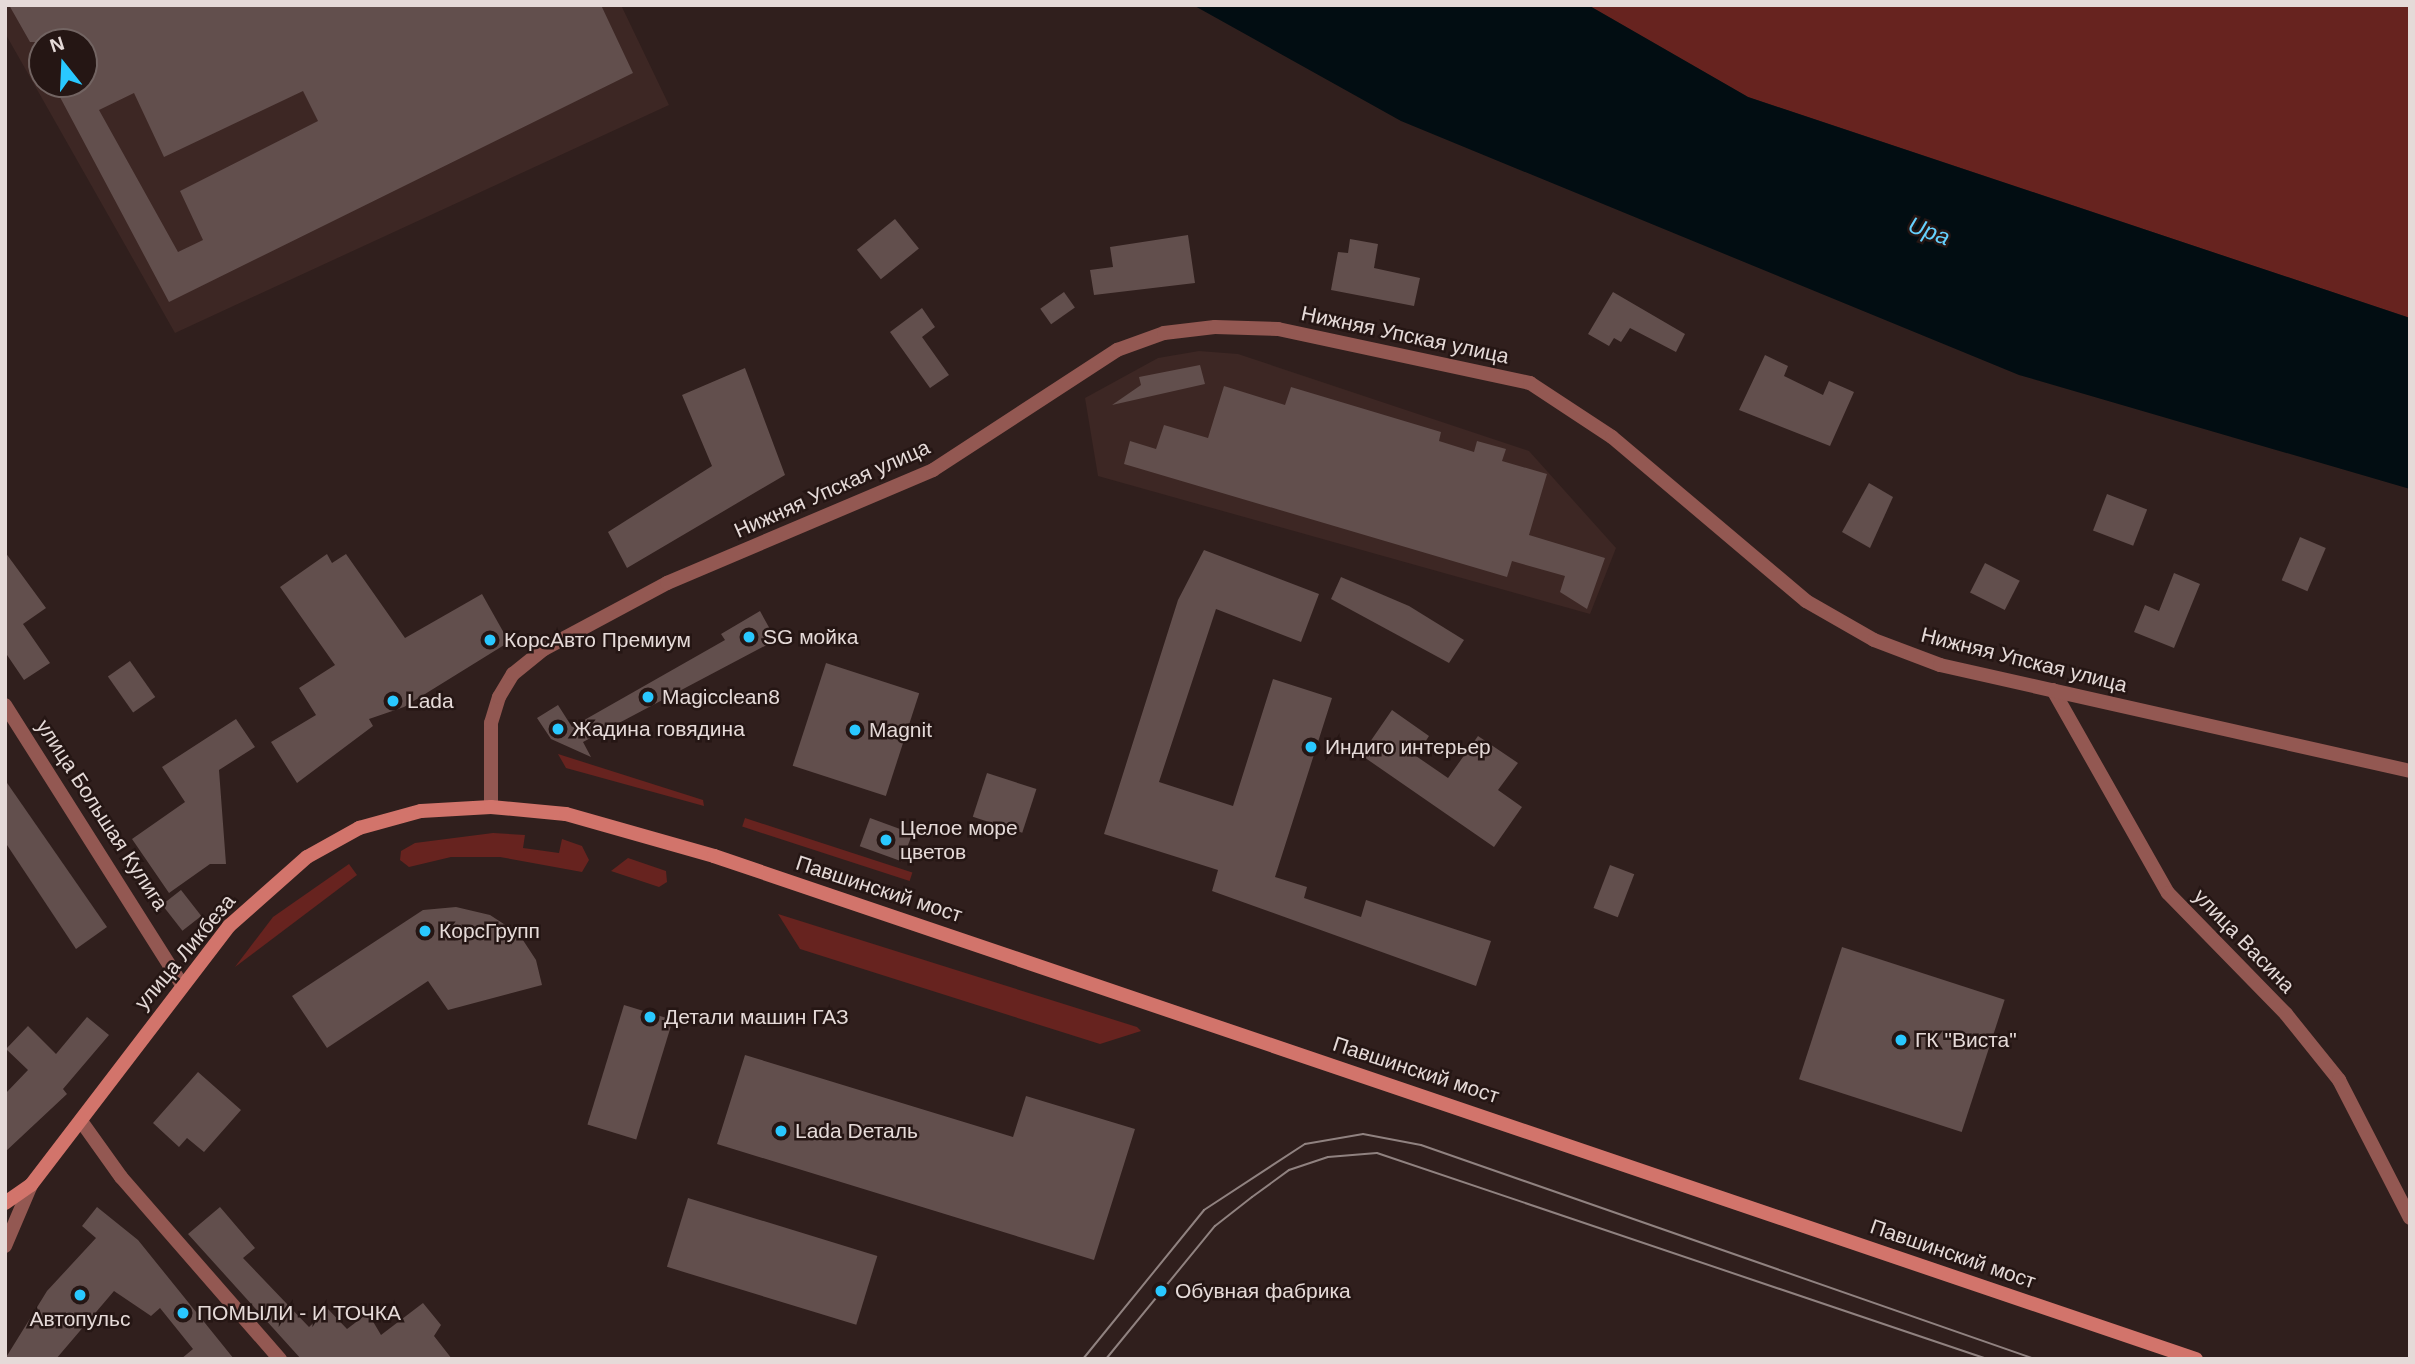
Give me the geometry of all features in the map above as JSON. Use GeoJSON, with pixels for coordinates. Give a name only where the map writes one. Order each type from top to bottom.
{"type":"FeatureCollection","features":[{"type":"Feature","properties":{"kind":"main road","name":"улица Ликбеза"},"geometry":{"type":"LineString","coordinates":[[5,1203],[30,1185],[229,926],[307,857],[359,828],[421,811],[491,807],[566,814],[621,828]]}},
{"type":"Feature","properties":{"kind":"main road","name":"Павшинский мост"},"geometry":{"type":"LineString","coordinates":[[621,828],[2196,1359]]}},
{"type":"Feature","properties":{"kind":"street","name":"Нижняя Упская улица"},"geometry":{"type":"LineString","coordinates":[[491,807],[491,723],[499,697],[513,674],[544,649],[667,583],[933,470],[1117,350],[1190,328],[1278,330],[1530,383],[1612,437],[1836,621],[1941,665],[2410,771]]}},
{"type":"Feature","properties":{"kind":"street","name":"улица Васина"},"geometry":{"type":"LineString","coordinates":[[2053,690],[2168,893],[2286,1014],[2339,1080],[2410,1218]]}},
{"type":"Feature","properties":{"kind":"street","name":"улица Большая Кулига"},"geometry":{"type":"LineString","coordinates":[[5,705],[183,985]]}},
{"type":"Feature","properties":{"kind":"street"},"geometry":{"type":"LineString","coordinates":[[81,1121],[121,1177],[280,1359]]}},
{"type":"Feature","properties":{"kind":"street"},"geometry":{"type":"LineString","coordinates":[[5,1246],[30,1185]]}},
{"type":"Feature","properties":{"kind":"shaded area"},"geometry":{"type":"Polygon","coordinates":[[[5,5],[621,5],[669,105],[175,333],[42,98],[98,98],[98,28],[28,28],[28,74],[5,33],[5,5]]]}},
{"type":"Feature","properties":{"kind":"shaded area"},"geometry":{"type":"Polygon","coordinates":[[[1588,5],[2410,5],[2410,318],[1748,97],[1588,5]]]}},
{"type":"Feature","properties":{"kind":"shaded area"},"geometry":{"type":"Polygon","coordinates":[[[1199,351],[1238,354],[1529,451],[1616,548],[1590,614],[1098,476],[1085,398],[1158,358],[1199,351]]]}},
{"type":"Feature","properties":{"kind":"shaded area"},"geometry":{"type":"Polygon","coordinates":[[[558,754],[703,800],[704,806],[566,768],[558,754]]]}},
{"type":"Feature","properties":{"kind":"shaded area"},"geometry":{"type":"Polygon","coordinates":[[[745,818],[912,872],[910,881],[742,827],[745,818]]]}},
{"type":"Feature","properties":{"kind":"shaded area"},"geometry":{"type":"Polygon","coordinates":[[[493,833],[525,835],[523,848],[559,853],[562,839],[582,846],[589,860],[582,872],[500,857],[451,857],[409,867],[400,860],[401,851],[415,843],[493,833]]]}},
{"type":"Feature","properties":{"kind":"shaded area"},"geometry":{"type":"Polygon","coordinates":[[[628,858],[666,871],[667,882],[659,887],[611,871],[628,858]]]}},
{"type":"Feature","properties":{"kind":"shaded area"},"geometry":{"type":"Polygon","coordinates":[[[349,864],[357,875],[235,967],[273,917],[349,864]]]}},
{"type":"Feature","properties":{"kind":"shaded area"},"geometry":{"type":"Polygon","coordinates":[[[778,914],[1137,1027],[1141,1031],[1100,1044],[800,949],[778,914]]]}},
{"type":"Feature","properties":{"kind":"water","name":"Upa"},"geometry":{"type":"Polygon","coordinates":[[[1193,5],[1588,5],[1748,97],[2410,318],[2410,489],[2019,375],[1401,121],[1193,5]]]}},
{"type":"Feature","properties":{"kind":"building"},"geometry":{"type":"Polygon","coordinates":[[[9,5],[601,5],[633,73],[169,302],[60,98],[98,98],[98,28],[28,28],[28,38],[9,5]],[[303,91],[164,157],[134,93],[99,110],[178,252],[203,240],[180,191],[318,121],[303,91]]]}},
{"type":"Feature","properties":{"kind":"building"},"geometry":{"type":"Polygon","coordinates":[[[895,219],[919,249],[881,279],[857,250],[895,219]]]}},
{"type":"Feature","properties":{"kind":"building"},"geometry":{"type":"Polygon","coordinates":[[[1188,235],[1195,283],[1094,295],[1090,270],[1113,267],[1110,247],[1188,235]]]}},
{"type":"Feature","properties":{"kind":"building"},"geometry":{"type":"Polygon","coordinates":[[[1350,239],[1378,244],[1374,268],[1420,278],[1414,306],[1331,290],[1338,252],[1348,253],[1350,239]]]}},
{"type":"Feature","properties":{"kind":"building"},"geometry":{"type":"Polygon","coordinates":[[[1064,292],[1075,308],[1051,324],[1040,309],[1064,292]]]}},
{"type":"Feature","properties":{"kind":"building"},"geometry":{"type":"Polygon","coordinates":[[[1613,292],[1685,334],[1676,352],[1630,328],[1621,342],[1614,338],[1609,346],[1588,334],[1613,292]]]}},
{"type":"Feature","properties":{"kind":"building"},"geometry":{"type":"Polygon","coordinates":[[[922,308],[935,327],[922,337],[949,375],[930,388],[890,332],[922,308]]]}},
{"type":"Feature","properties":{"kind":"building"},"geometry":{"type":"Polygon","coordinates":[[[1765,355],[1788,366],[1784,376],[1823,395],[1829,381],[1854,392],[1830,446],[1739,410],[1765,355]]]}},
{"type":"Feature","properties":{"kind":"building"},"geometry":{"type":"Polygon","coordinates":[[[1200,365],[1205,384],[1112,405],[1141,385],[1139,377],[1200,365]]]}},
{"type":"Feature","properties":{"kind":"building"},"geometry":{"type":"Polygon","coordinates":[[[745,368],[785,475],[627,568],[608,532],[712,466],[682,395],[745,368]]]}},
{"type":"Feature","properties":{"kind":"building"},"geometry":{"type":"Polygon","coordinates":[[[1224,386],[1285,405],[1291,387],[1441,432],[1439,441],[1474,452],[1477,441],[1506,449],[1502,461],[1547,474],[1529,535],[1605,558],[1587,609],[1560,592],[1565,576],[1512,561],[1507,577],[1124,464],[1130,441],[1156,449],[1164,425],[1208,438],[1224,386]]]}},
{"type":"Feature","properties":{"kind":"building"},"geometry":{"type":"Polygon","coordinates":[[[1869,483],[1893,497],[1870,548],[1842,532],[1869,483]]]}},
{"type":"Feature","properties":{"kind":"building"},"geometry":{"type":"Polygon","coordinates":[[[2107,494],[2147,509],[2133,546],[2093,530],[2107,494]]]}},
{"type":"Feature","properties":{"kind":"building"},"geometry":{"type":"Polygon","coordinates":[[[2300,537],[2326,548],[2307,591],[2282,580],[2300,537]]]}},
{"type":"Feature","properties":{"kind":"building"},"geometry":{"type":"Polygon","coordinates":[[[1204,550],[1319,594],[1301,642],[1216,609],[1159,782],[1233,806],[1273,679],[1332,698],[1275,877],[1307,887],[1304,898],[1361,917],[1366,900],[1491,941],[1476,986],[1212,891],[1218,870],[1104,834],[1178,600],[1204,550]]]}},
{"type":"Feature","properties":{"kind":"building"},"geometry":{"type":"Polygon","coordinates":[[[5,552],[46,608],[23,624],[50,663],[24,680],[5,652],[5,552]]]}},
{"type":"Feature","properties":{"kind":"building"},"geometry":{"type":"Polygon","coordinates":[[[327,554],[332,563],[346,554],[405,638],[482,594],[509,642],[404,707],[369,719],[373,726],[297,783],[271,742],[316,715],[299,688],[335,665],[280,587],[327,554]]]}},
{"type":"Feature","properties":{"kind":"building"},"geometry":{"type":"Polygon","coordinates":[[[1985,563],[2020,581],[2005,610],[1970,592],[1985,563]]]}},
{"type":"Feature","properties":{"kind":"building"},"geometry":{"type":"Polygon","coordinates":[[[2174,573],[2200,584],[2174,648],[2134,632],[2145,605],[2159,611],[2174,573]]]}},
{"type":"Feature","properties":{"kind":"building"},"geometry":{"type":"Polygon","coordinates":[[[1341,577],[1409,606],[1464,640],[1449,663],[1331,599],[1341,577]]]}},
{"type":"Feature","properties":{"kind":"building"},"geometry":{"type":"Polygon","coordinates":[[[760,611],[776,640],[583,742],[591,757],[551,739],[537,718],[558,705],[572,727],[725,640],[721,634],[760,611]]]}},
{"type":"Feature","properties":{"kind":"building"},"geometry":{"type":"Polygon","coordinates":[[[130,661],[155,697],[133,713],[108,676],[130,661]]]}},
{"type":"Feature","properties":{"kind":"building","name":"Magnit"},"geometry":{"type":"Polygon","coordinates":[[[826,663],[919,693],[886,796],[793,766],[826,663]]]}},
{"type":"Feature","properties":{"kind":"building"},"geometry":{"type":"Polygon","coordinates":[[[1392,710],[1429,736],[1416,756],[1448,778],[1478,736],[1518,763],[1498,790],[1522,807],[1494,847],[1361,755],[1392,710]]]}},
{"type":"Feature","properties":{"kind":"building"},"geometry":{"type":"Polygon","coordinates":[[[236,719],[255,747],[219,770],[226,864],[210,864],[169,893],[132,839],[185,802],[162,767],[236,719]]]}},
{"type":"Feature","properties":{"kind":"building"},"geometry":{"type":"Polygon","coordinates":[[[987,773],[1036,789],[1022,833],[973,817],[987,773]]]}},
{"type":"Feature","properties":{"kind":"building"},"geometry":{"type":"Polygon","coordinates":[[[5,780],[107,927],[76,949],[5,842],[5,780]]]}},
{"type":"Feature","properties":{"kind":"building","name":"Целое море цветов"},"geometry":{"type":"Polygon","coordinates":[[[870,818],[912,833],[902,862],[860,846],[870,818]]]}},
{"type":"Feature","properties":{"kind":"building"},"geometry":{"type":"Polygon","coordinates":[[[1610,865],[1634,874],[1618,917],[1594,908],[1610,865]]]}},
{"type":"Feature","properties":{"kind":"building"},"geometry":{"type":"Polygon","coordinates":[[[181,890],[201,916],[182,931],[162,905],[181,890]]]}},
{"type":"Feature","properties":{"kind":"building"},"geometry":{"type":"Polygon","coordinates":[[[456,907],[490,915],[519,934],[536,960],[542,985],[448,1010],[428,981],[327,1048],[292,996],[423,910],[456,907]]]}},
{"type":"Feature","properties":{"kind":"building","name":"ГК \"Виста\""},"geometry":{"type":"Polygon","coordinates":[[[1842,947],[2005,1000],[1962,1132],[1799,1079],[1842,947]]]}},
{"type":"Feature","properties":{"kind":"building"},"geometry":{"type":"Polygon","coordinates":[[[624,1005],[673,1020],[636,1139],[587,1125],[624,1005]]]}},
{"type":"Feature","properties":{"kind":"building"},"geometry":{"type":"Polygon","coordinates":[[[87,1017],[109,1035],[63,1089],[67,1094],[5,1152],[5,1094],[28,1070],[6,1049],[28,1026],[56,1054],[87,1017]]]}},
{"type":"Feature","properties":{"kind":"building"},"geometry":{"type":"Polygon","coordinates":[[[745,1055],[1013,1137],[1026,1096],[1135,1129],[1094,1260],[717,1144],[745,1055]]]}},
{"type":"Feature","properties":{"kind":"building"},"geometry":{"type":"Polygon","coordinates":[[[198,1072],[241,1110],[204,1152],[187,1138],[179,1147],[153,1123],[198,1072]]]}},
{"type":"Feature","properties":{"kind":"building"},"geometry":{"type":"Polygon","coordinates":[[[688,1198],[877,1256],[856,1325],[667,1267],[688,1198]]]}},
{"type":"Feature","properties":{"kind":"building"},"geometry":{"type":"Polygon","coordinates":[[[97,1207],[138,1240],[234,1359],[181,1359],[193,1349],[160,1308],[151,1316],[114,1291],[56,1359],[5,1359],[47,1291],[96,1238],[82,1226],[97,1207]]]}},
{"type":"Feature","properties":{"kind":"building"},"geometry":{"type":"Polygon","coordinates":[[[220,1207],[255,1248],[243,1258],[309,1327],[328,1309],[347,1329],[368,1313],[381,1335],[423,1303],[441,1325],[434,1336],[452,1359],[301,1359],[188,1234],[220,1207]]]}},
{"type":"Feature","properties":{"kind":"tram line"},"geometry":{"type":"LineString","coordinates":[[1083,1359],[1204,1210],[1305,1144],[1363,1134],[1421,1145],[2035,1359]]}},
{"type":"Feature","properties":{"kind":"tram line"},"geometry":{"type":"LineString","coordinates":[[1106,1359],[1215,1226],[1252,1197],[1289,1170],[1328,1157],[1377,1153],[1987,1359]]}},
{"type":"Feature","properties":{"kind":"place","name":"SG мойка"},"geometry":{"type":"Point","coordinates":[749,637]}},
{"type":"Feature","properties":{"kind":"place","name":"КорсАвто Премиум"},"geometry":{"type":"Point","coordinates":[490,640]}},
{"type":"Feature","properties":{"kind":"place","name":"Magicclean8"},"geometry":{"type":"Point","coordinates":[648,697]}},
{"type":"Feature","properties":{"kind":"place","name":"Lada"},"geometry":{"type":"Point","coordinates":[393,701]}},
{"type":"Feature","properties":{"kind":"place","name":"Жадина говядина"},"geometry":{"type":"Point","coordinates":[558,729]}},
{"type":"Feature","properties":{"kind":"place","name":"Magnit"},"geometry":{"type":"Point","coordinates":[855,730]}},
{"type":"Feature","properties":{"kind":"place","name":"Индиго интерьер"},"geometry":{"type":"Point","coordinates":[1311,747]}},
{"type":"Feature","properties":{"kind":"place","name":"Целое море цветов"},"geometry":{"type":"Point","coordinates":[886,840]}},
{"type":"Feature","properties":{"kind":"place","name":"КорсГрупп"},"geometry":{"type":"Point","coordinates":[425,931]}},
{"type":"Feature","properties":{"kind":"place","name":"Детали машин ГАЗ"},"geometry":{"type":"Point","coordinates":[650,1017]}},
{"type":"Feature","properties":{"kind":"place","name":"ГК \"Виста\""},"geometry":{"type":"Point","coordinates":[1901,1040]}},
{"type":"Feature","properties":{"kind":"place","name":"Lada Dеталь"},"geometry":{"type":"Point","coordinates":[781,1131]}},
{"type":"Feature","properties":{"kind":"place","name":"Обувная фабрика"},"geometry":{"type":"Point","coordinates":[1161,1291]}},
{"type":"Feature","properties":{"kind":"place","name":"Автопульс"},"geometry":{"type":"Point","coordinates":[80,1295]}},
{"type":"Feature","properties":{"kind":"place","name":"ПОМЫЛИ - И ТОЧКА"},"geometry":{"type":"Point","coordinates":[183,1313]}}]}
